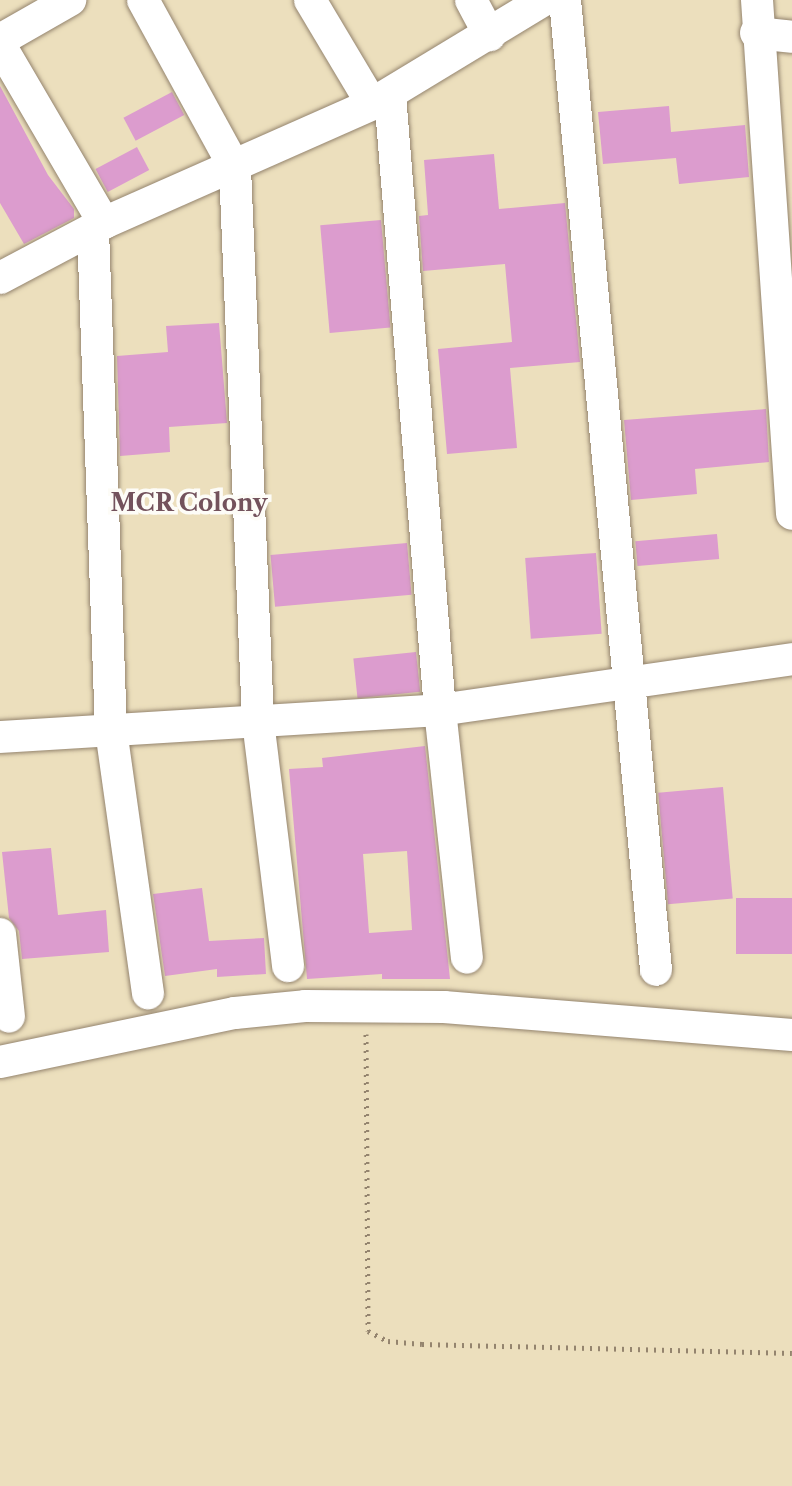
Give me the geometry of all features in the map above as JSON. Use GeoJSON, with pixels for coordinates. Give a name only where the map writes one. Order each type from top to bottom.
{"type":"FeatureCollection","features":[{"type":"Feature","properties":{"kind":"street"},"geometry":{"type":"LineString","coordinates":[[70,0],[0,43],[98,226],[111,730],[148,993]]}},
{"type":"Feature","properties":{"kind":"street"},"geometry":{"type":"LineString","coordinates":[[143,0],[235,168],[258,721],[288,966]]}},
{"type":"Feature","properties":{"kind":"street"},"geometry":{"type":"LineString","coordinates":[[310,0],[381,100],[467,958]]}},
{"type":"Feature","properties":{"kind":"street"},"geometry":{"type":"LineString","coordinates":[[471,0],[490,35]]}},
{"type":"Feature","properties":{"kind":"street"},"geometry":{"type":"LineString","coordinates":[[0,278],[98,226],[235,168],[381,100],[544,0]]}},
{"type":"Feature","properties":{"kind":"street"},"geometry":{"type":"LineString","coordinates":[[565,0],[656,970]]}},
{"type":"Feature","properties":{"kind":"street"},"geometry":{"type":"LineString","coordinates":[[757,0],[756,33],[792,514]]}},
{"type":"Feature","properties":{"kind":"street"},"geometry":{"type":"LineString","coordinates":[[756,33],[792,37]]}},
{"type":"Feature","properties":{"kind":"street"},"geometry":{"type":"LineString","coordinates":[[0,737],[440,710],[792,659]]}},
{"type":"Feature","properties":{"kind":"street"},"geometry":{"type":"LineString","coordinates":[[0,934],[9,1017]]}},
{"type":"Feature","properties":{"kind":"street"},"geometry":{"type":"LineString","coordinates":[[0,1062],[235,1013],[366,1005],[792,1035]]}},
{"type":"Feature","properties":{"kind":"path"},"geometry":{"type":"LineString","coordinates":[[366,1005],[368,1331],[388,1341],[422,1344],[792,1353]]}},
{"type":"Feature","properties":{"kind":"building"},"geometry":{"type":"Polygon","coordinates":[[[0,86],[48,175],[74,209],[74,218],[24,244],[0,203],[0,86]]]}},
{"type":"Feature","properties":{"kind":"building"},"geometry":{"type":"Polygon","coordinates":[[[172,92],[184,115],[136,141],[123,118],[172,92]]]}},
{"type":"Feature","properties":{"kind":"building"},"geometry":{"type":"Polygon","coordinates":[[[669,106],[671,132],[745,125],[749,177],[679,184],[676,158],[603,164],[598,112],[669,106]]]}},
{"type":"Feature","properties":{"kind":"building"},"geometry":{"type":"Polygon","coordinates":[[[137,147],[149,170],[108,192],[96,169],[137,147]]]}},
{"type":"Feature","properties":{"kind":"building"},"geometry":{"type":"Polygon","coordinates":[[[494,154],[499,209],[565,203],[580,362],[510,368],[517,448],[447,454],[438,349],[512,342],[505,264],[423,271],[419,216],[428,215],[424,160],[494,154]]]}},
{"type":"Feature","properties":{"kind":"building"},"geometry":{"type":"Polygon","coordinates":[[[381,220],[390,328],[330,333],[320,225],[381,220]]]}},
{"type":"Feature","properties":{"kind":"building"},"geometry":{"type":"Polygon","coordinates":[[[219,323],[227,423],[169,427],[170,452],[120,456],[117,356],[168,352],[166,326],[219,323]]]}},
{"type":"Feature","properties":{"kind":"building"},"geometry":{"type":"Polygon","coordinates":[[[766,409],[769,462],[695,469],[697,494],[631,500],[624,420],[766,409]]]}},
{"type":"Feature","properties":{"kind":"building"},"geometry":{"type":"Polygon","coordinates":[[[717,534],[719,559],[637,566],[635,541],[717,534]]]}},
{"type":"Feature","properties":{"kind":"building"},"geometry":{"type":"Polygon","coordinates":[[[407,543],[412,595],[275,607],[271,555],[407,543]]]}},
{"type":"Feature","properties":{"kind":"building"},"geometry":{"type":"Polygon","coordinates":[[[596,553],[602,634],[531,639],[525,558],[596,553]]]}},
{"type":"Feature","properties":{"kind":"building"},"geometry":{"type":"Polygon","coordinates":[[[416,652],[420,692],[358,698],[353,659],[416,652]]]}},
{"type":"Feature","properties":{"kind":"building"},"geometry":{"type":"Polygon","coordinates":[[[425,746],[450,979],[382,979],[382,974],[307,979],[289,769],[323,767],[322,758],[425,746]],[[407,851],[363,854],[369,933],[412,930],[407,851]]]}},
{"type":"Feature","properties":{"kind":"building"},"geometry":{"type":"Polygon","coordinates":[[[723,787],[733,899],[668,904],[658,793],[723,787]]]}},
{"type":"Feature","properties":{"kind":"building"},"geometry":{"type":"Polygon","coordinates":[[[51,848],[58,915],[106,910],[109,952],[22,959],[19,931],[9,918],[2,852],[51,848]]]}},
{"type":"Feature","properties":{"kind":"building"},"geometry":{"type":"Polygon","coordinates":[[[202,888],[209,941],[264,938],[266,974],[217,977],[217,969],[165,976],[153,894],[202,888]]]}},
{"type":"Feature","properties":{"kind":"building"},"geometry":{"type":"Polygon","coordinates":[[[736,898],[792,898],[792,954],[736,954],[736,898]]]}},
{"type":"Feature","properties":{"kind":"district","name":"MCR Colony"},"geometry":{"type":"Point","coordinates":[189,503]}}]}
